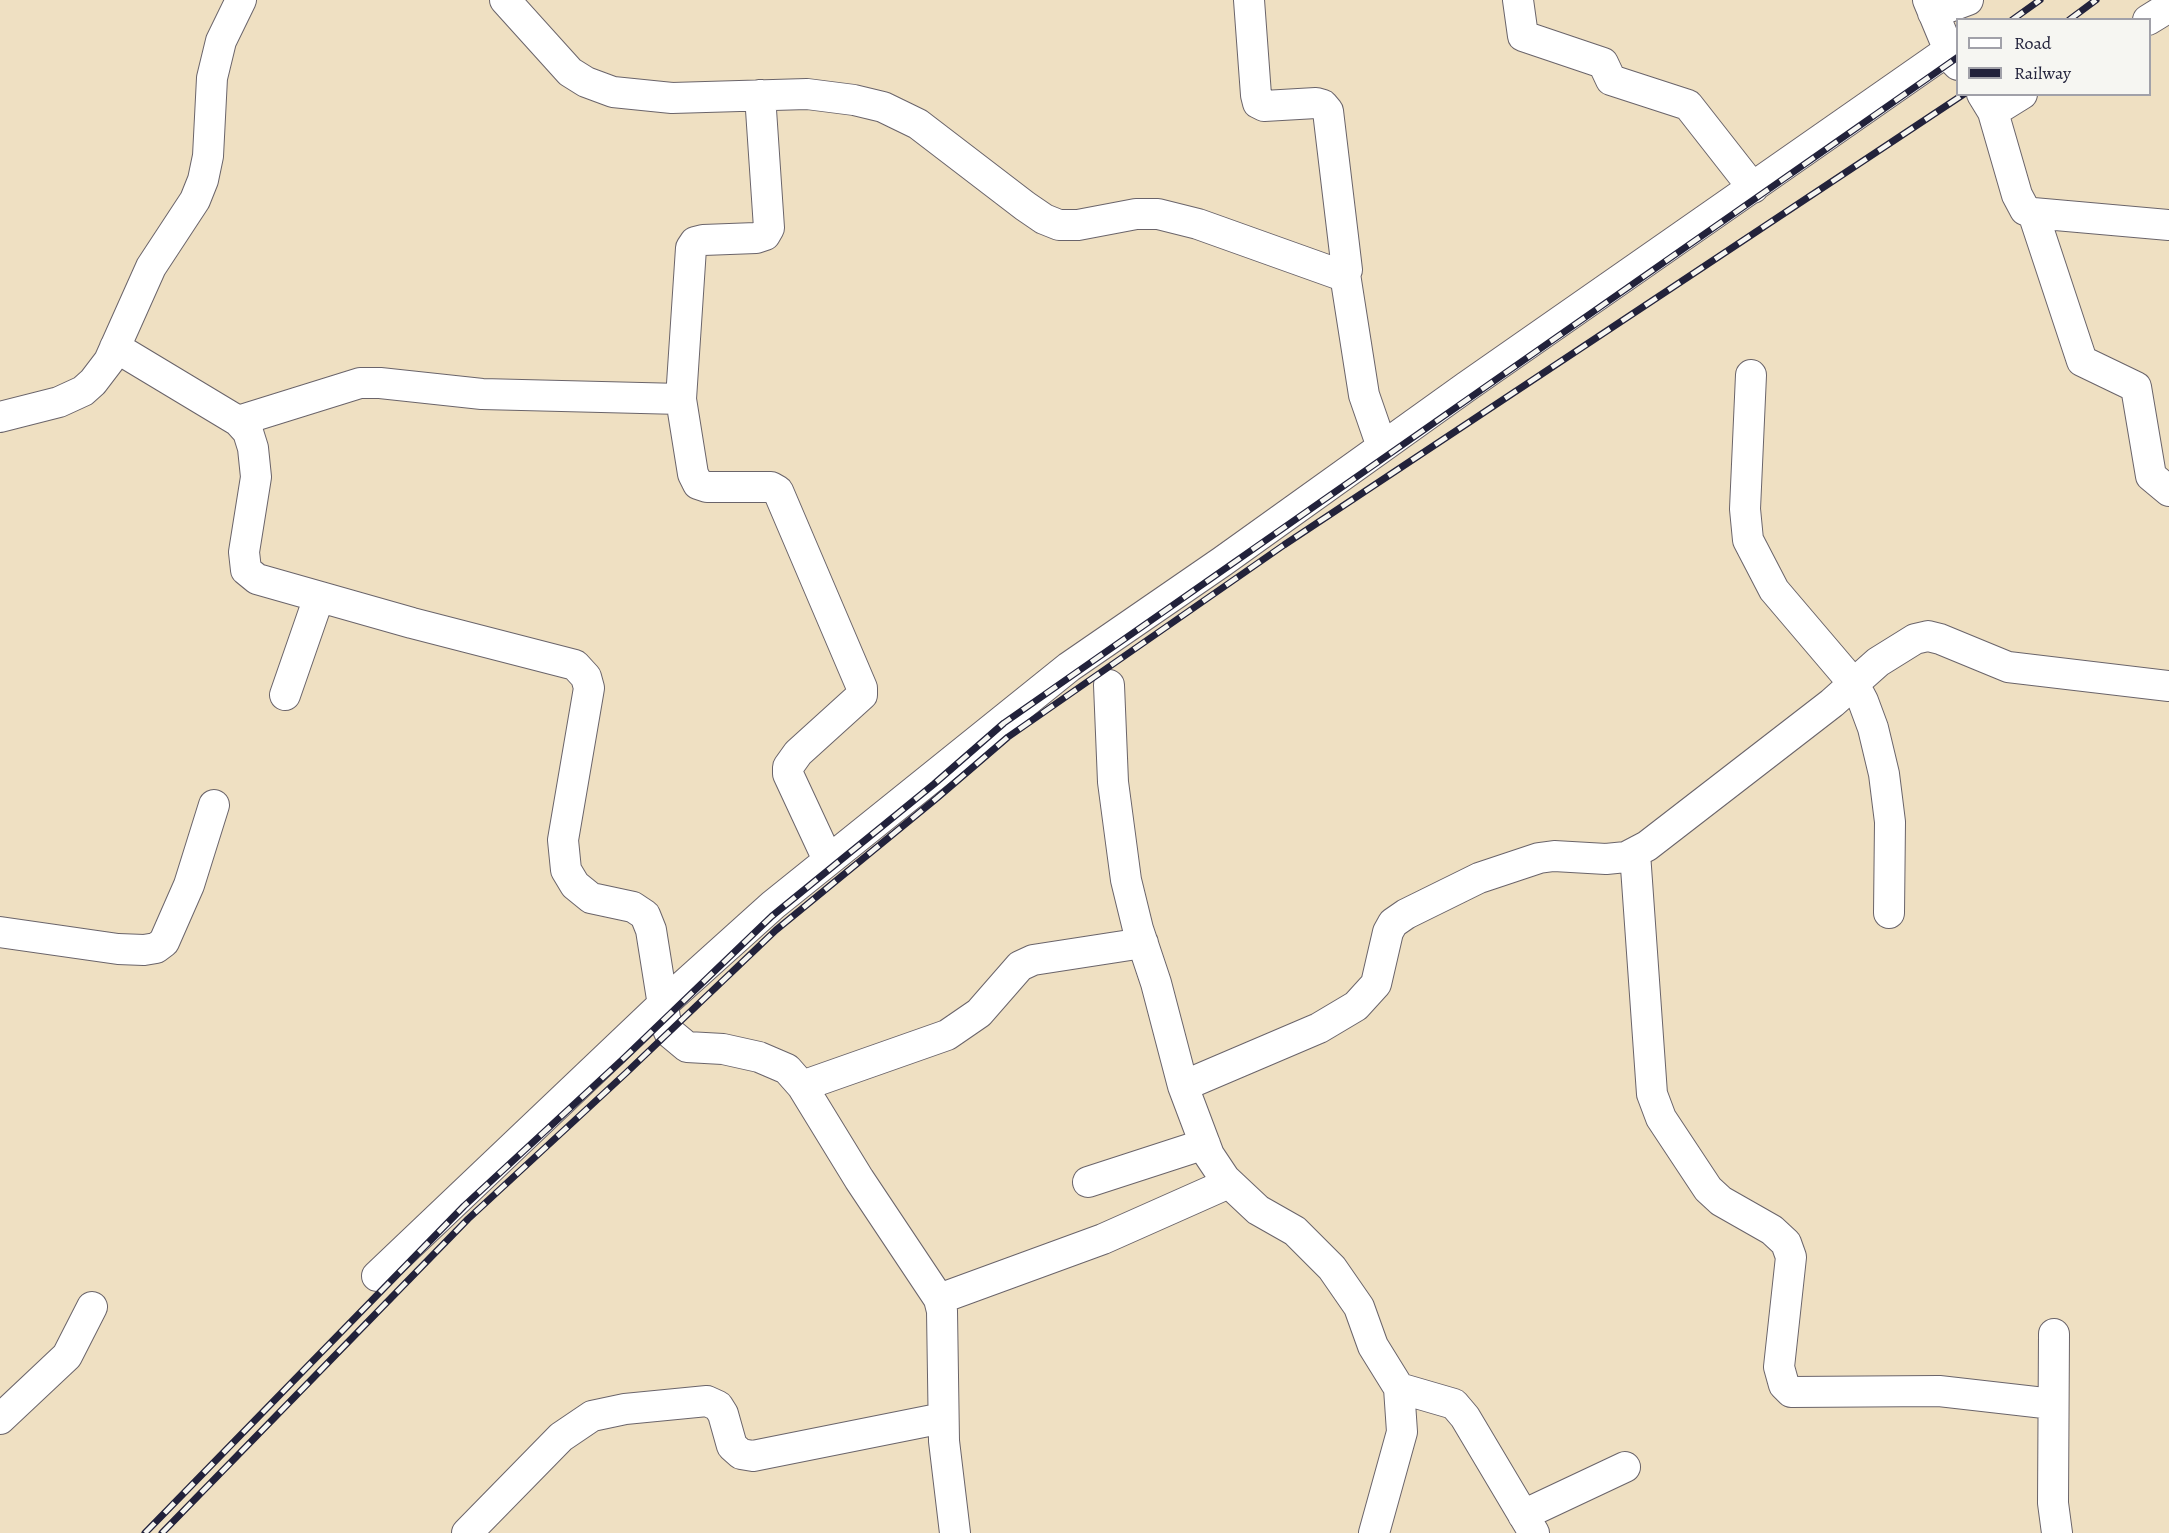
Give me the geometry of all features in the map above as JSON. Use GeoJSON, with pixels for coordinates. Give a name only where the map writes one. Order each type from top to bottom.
{"type":"FeatureCollection","features":[{"type":"Feature","properties":{"kind":"street"},"geometry":{"type":"LineString","coordinates":[[0,417],[59,402],[83,391],[109,361],[151,267],[195,200],[203,180],[208,156],[212,78],[221,41],[241,0]]}},
{"type":"Feature","properties":{"kind":"street"},"geometry":{"type":"LineString","coordinates":[[505,0],[570,72],[586,82],[613,92],[672,98],[807,94],[836,96],[883,107],[918,124],[1024,206],[1044,219],[1059,225],[1078,225],[1136,214],[1158,214],[1198,224],[1338,274],[1345,274]]}},
{"type":"Feature","properties":{"kind":"street"},"geometry":{"type":"LineString","coordinates":[[1249,0],[1258,103],[1264,106],[1316,103],[1323,105],[1328,111],[1347,270],[1345,274],[1364,395],[1382,447]]}},
{"type":"Feature","properties":{"kind":"street"},"geometry":{"type":"LineString","coordinates":[[1518,0],[1523,36],[1603,63],[1611,80],[1688,105],[1753,188]]}},
{"type":"Feature","properties":{"kind":"street"},"geometry":{"type":"LineString","coordinates":[[377,1276],[663,1004],[773,905],[828,860],[1069,668],[1753,188],[1953,58],[1931,6],[1968,0]]}},
{"type":"Feature","properties":{"kind":"street"},"geometry":{"type":"LineString","coordinates":[[2151,18],[2169,7]]}},
{"type":"Feature","properties":{"kind":"street"},"geometry":{"type":"LineString","coordinates":[[760,95],[769,228],[765,235],[756,238],[703,240],[695,242],[691,248],[681,399],[693,474],[698,484],[707,488],[771,487],[778,491],[862,688],[862,695],[798,753],[788,767],[788,774],[828,860]]}},
{"type":"Feature","properties":{"kind":"street"},"geometry":{"type":"LineString","coordinates":[[2014,96],[1987,103],[2017,195],[2025,210],[2033,213],[2169,225]]}},
{"type":"Feature","properties":{"kind":"street"},"geometry":{"type":"LineString","coordinates":[[2033,213],[2082,361],[2136,387],[2151,476],[2169,491]]}},
{"type":"Feature","properties":{"kind":"street"},"geometry":{"type":"LineString","coordinates":[[115,347],[238,421],[248,432],[256,477],[244,552],[246,570],[257,579],[575,665],[586,677],[589,688],[563,840],[566,870],[575,885],[591,897],[633,907],[645,915],[651,930],[669,1032],[687,1047],[723,1049],[759,1057],[787,1068],[802,1086],[859,1179],[939,1299],[942,1311],[944,1441],[955,1533]]}},
{"type":"Feature","properties":{"kind":"street"},"geometry":{"type":"LineString","coordinates":[[1751,375],[1745,509],[1748,540],[1774,590],[1854,684],[1863,701],[1873,728],[1884,774],[1890,822],[1889,913]]}},
{"type":"Feature","properties":{"kind":"street"},"geometry":{"type":"LineString","coordinates":[[238,421],[360,383],[482,394],[681,399]]}},
{"type":"Feature","properties":{"kind":"street"},"geometry":{"type":"LineString","coordinates":[[285,695],[319,597]]}},
{"type":"Feature","properties":{"kind":"street"},"geometry":{"type":"LineString","coordinates":[[1183,1086],[1319,1028],[1356,1006],[1377,984],[1388,932],[1393,923],[1406,914],[1479,878],[1539,858],[1554,856],[1606,859],[1626,858],[1635,854],[1832,703],[1878,662],[1915,639],[1928,636],[1940,639],[2008,668],[2169,686]]}},
{"type":"Feature","properties":{"kind":"street"},"geometry":{"type":"LineString","coordinates":[[1109,685],[1113,782],[1126,880],[1183,1086],[1209,1155],[1229,1183],[1258,1210],[1295,1231],[1332,1268],[1359,1307],[1373,1346],[1399,1388],[1402,1432],[1374,1533]]}},
{"type":"Feature","properties":{"kind":"street"},"geometry":{"type":"LineString","coordinates":[[0,932],[118,949],[156,948],[164,942],[189,885],[214,805]]}},
{"type":"Feature","properties":{"kind":"street"},"geometry":{"type":"LineString","coordinates":[[1635,854],[1652,1094],[1660,1118],[1708,1189],[1721,1201],[1772,1230],[1786,1243],[1791,1257],[1779,1367],[1784,1385],[1791,1392],[1939,1390],[2054,1404]]}},
{"type":"Feature","properties":{"kind":"street"},"geometry":{"type":"LineString","coordinates":[[802,1086],[946,1035],[979,1013],[1020,966],[1033,960],[1143,944]]}},
{"type":"Feature","properties":{"kind":"street"},"geometry":{"type":"LineString","coordinates":[[1088,1182],[1205,1144]]}},
{"type":"Feature","properties":{"kind":"street"},"geometry":{"type":"LineString","coordinates":[[939,1299],[1103,1239],[1229,1183]]}},
{"type":"Feature","properties":{"kind":"street"},"geometry":{"type":"LineString","coordinates":[[0,1419],[67,1356],[92,1307]]}},
{"type":"Feature","properties":{"kind":"street"},"geometry":{"type":"LineString","coordinates":[[2054,1334],[2053,1503],[2057,1533]]}},
{"type":"Feature","properties":{"kind":"street"},"geometry":{"type":"LineString","coordinates":[[1399,1388],[1454,1404],[1465,1417],[1528,1524],[1625,1467]]}},
{"type":"Feature","properties":{"kind":"street"},"geometry":{"type":"LineString","coordinates":[[467,1533],[561,1437],[592,1416],[625,1409],[708,1401],[718,1406],[723,1414],[732,1446],[741,1454],[753,1456],[943,1418]]}},
{"type":"Feature","properties":{"kind":"railway"},"geometry":{"type":"LineString","coordinates":[[2015,18],[2040,0]]}},
{"type":"Feature","properties":{"kind":"railway"},"geometry":{"type":"LineString","coordinates":[[2072,18],[2096,0]]}},
{"type":"Feature","properties":{"kind":"railway"},"geometry":{"type":"LineString","coordinates":[[145,1533],[464,1206],[622,1060],[772,916],[934,784],[1004,723],[1956,58]]}},
{"type":"Feature","properties":{"kind":"railway"},"geometry":{"type":"LineString","coordinates":[[162,1533],[468,1219],[776,930],[1008,737],[1284,545],[1961,96]]}}]}
